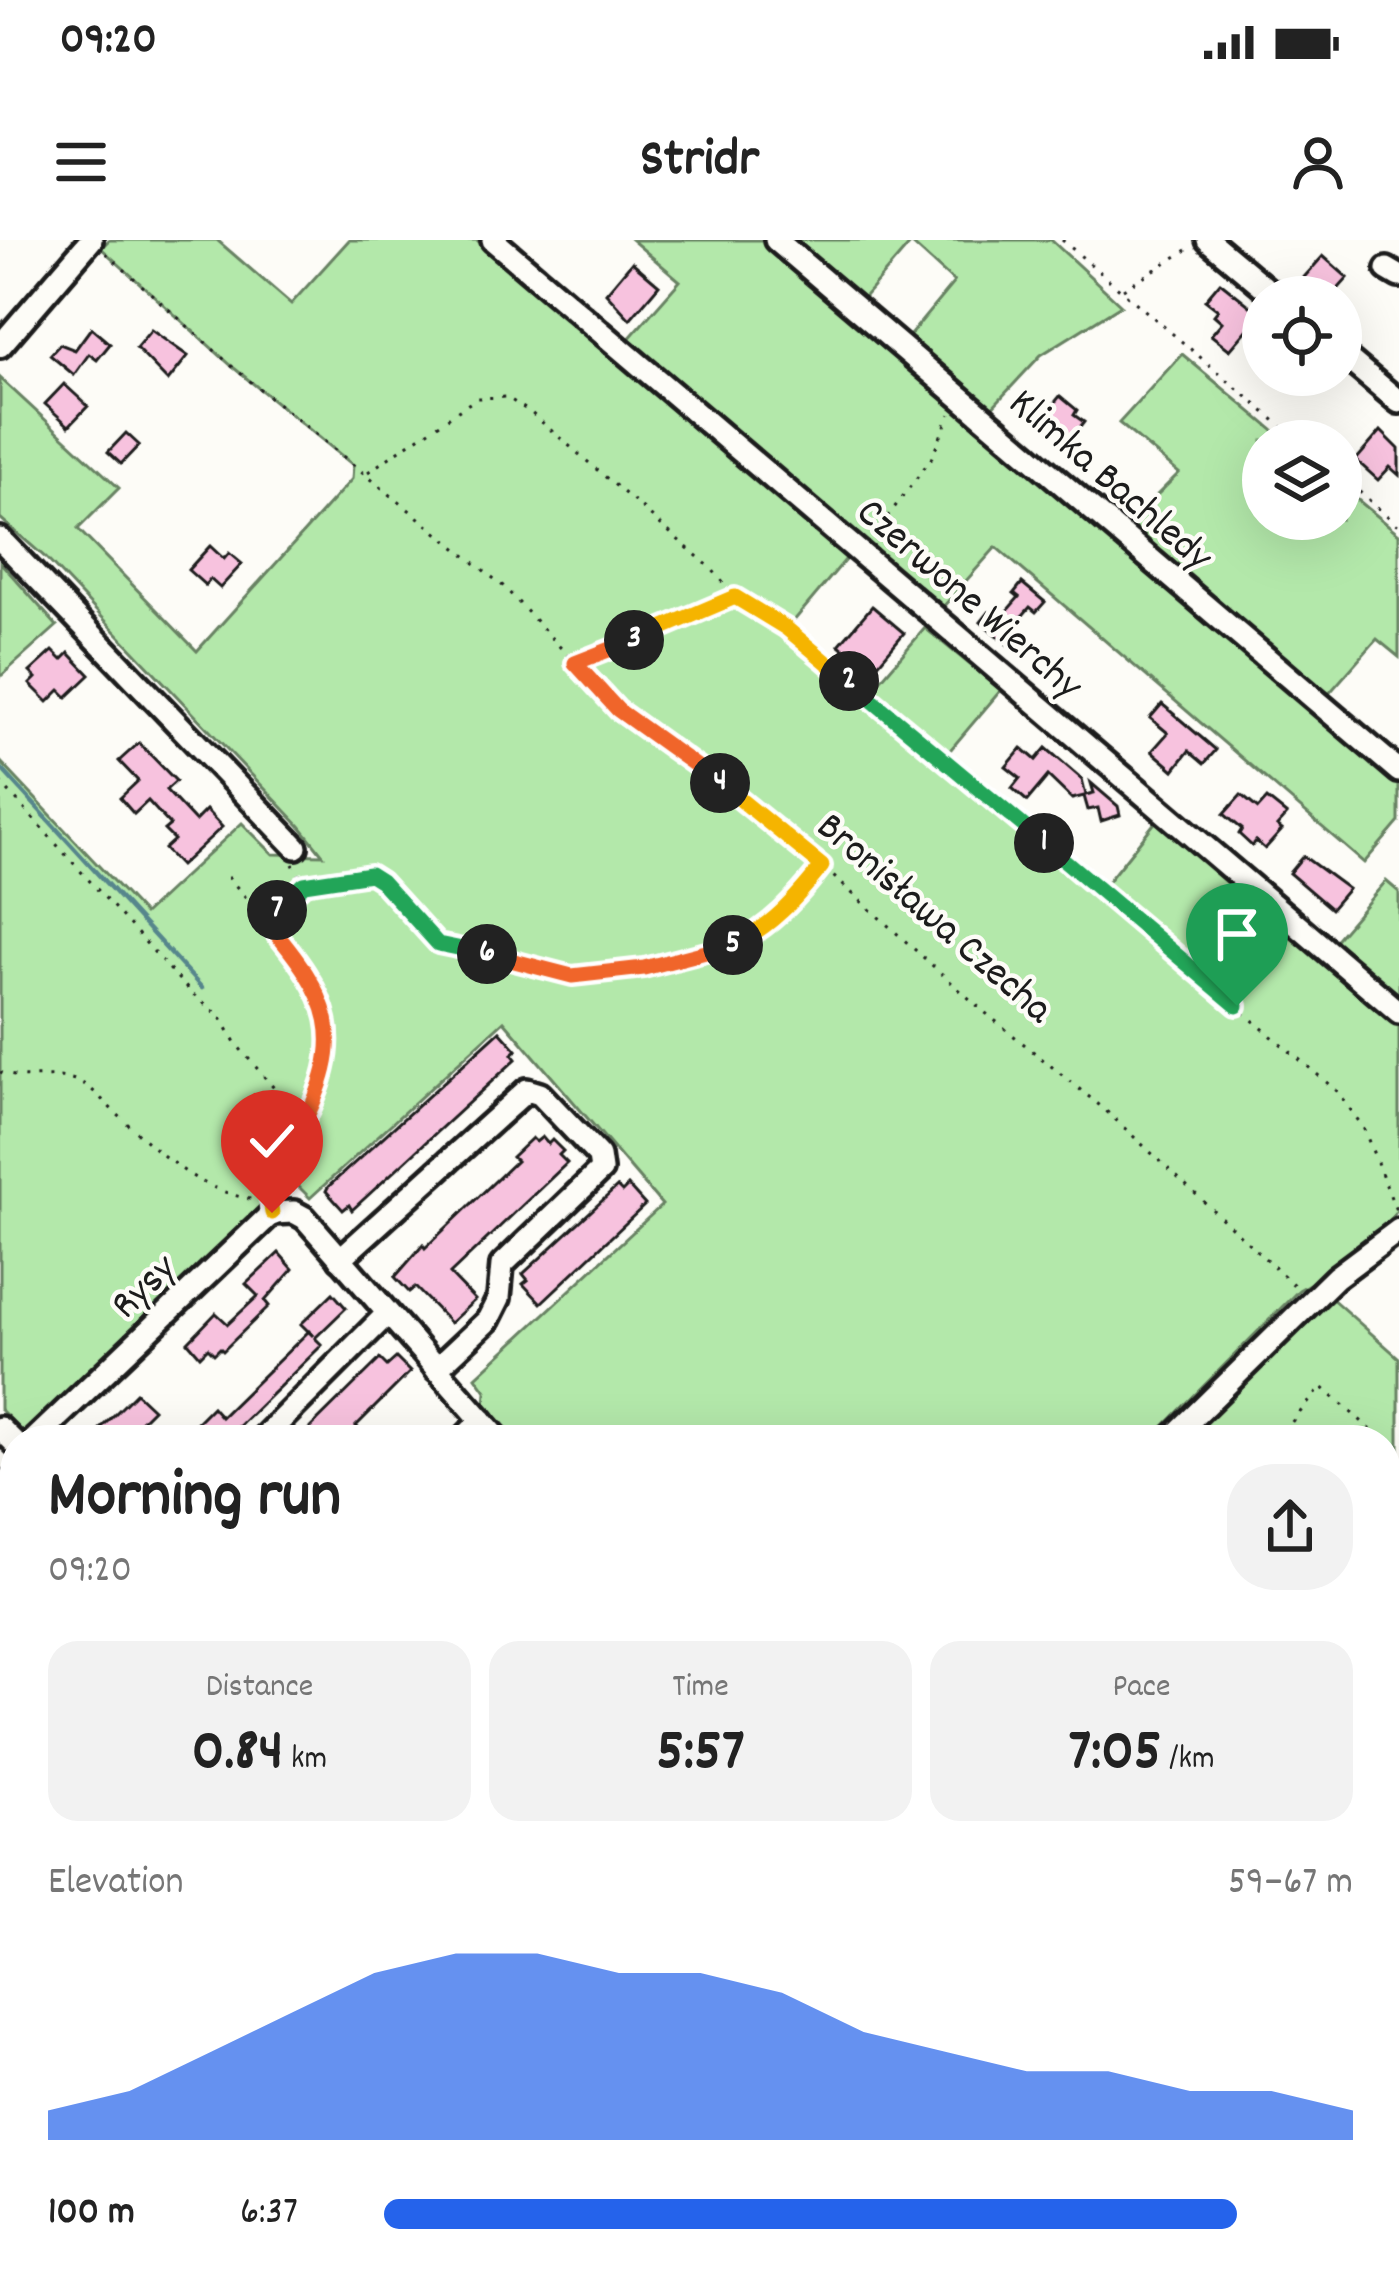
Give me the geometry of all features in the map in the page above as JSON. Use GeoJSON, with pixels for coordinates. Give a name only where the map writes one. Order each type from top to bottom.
{"type":"FeatureCollection","features":[{"type":"Feature","properties":{"kind":"street","name":"Czerwone Wierchy"},"geometry":{"type":"LineString","coordinates":[[493,240],[1399,1012]]}},
{"type":"Feature","properties":{"kind":"street","name":"Klimka Bachledy"},"geometry":{"type":"LineString","coordinates":[[776,240],[1399,771]]}},
{"type":"Feature","properties":{"kind":"street"},"geometry":{"type":"LineString","coordinates":[[1206,240],[1250,276]]}},
{"type":"Feature","properties":{"kind":"street"},"geometry":{"type":"LineString","coordinates":[[0,346],[96,244]]}},
{"type":"Feature","properties":{"kind":"street"},"geometry":{"type":"LineString","coordinates":[[1362,370],[1399,402]]}},
{"type":"Feature","properties":{"kind":"street"},"geometry":{"type":"LineString","coordinates":[[0,539],[296,847]]}},
{"type":"Feature","properties":{"kind":"street"},"geometry":{"type":"LineString","coordinates":[[340,1259],[527,1090],[540,1094],[599,1156],[601,1170],[502,1265],[499,1298],[488,1320],[436,1369]]}},
{"type":"Feature","properties":{"kind":"street"},"geometry":{"type":"LineString","coordinates":[[293,1212],[305,1218],[486,1425]]}},
{"type":"Feature","properties":{"kind":"street","name":"Rysy"},"geometry":{"type":"LineString","coordinates":[[50,1425],[272,1213],[293,1212]]}},
{"type":"Feature","properties":{"kind":"street"},"geometry":{"type":"LineString","coordinates":[[1185,1425],[1336,1277],[1399,1230]]}},
{"type":"Feature","properties":{"kind":"street"},"geometry":{"type":"LineString","coordinates":[[276,1425],[387,1314]]}},
{"type":"Feature","properties":{"kind":"street"},"geometry":{"type":"LineString","coordinates":[[477,1425],[482,1420]]}},
{"type":"Feature","properties":{"kind":"path"},"geometry":{"type":"LineString","coordinates":[[1062,240],[1274,420]]}},
{"type":"Feature","properties":{"kind":"path"},"geometry":{"type":"LineString","coordinates":[[1122,290],[1206,240]]}},
{"type":"Feature","properties":{"kind":"path","name":"Bronisława Czecha"},"geometry":{"type":"LineString","coordinates":[[96,244],[234,368],[503,586],[618,710],[783,831],[982,1010],[1104,1109],[1312,1301]]}},
{"type":"Feature","properties":{"kind":"path"},"geometry":{"type":"LineString","coordinates":[[861,552],[931,459],[957,393]]}},
{"type":"Feature","properties":{"kind":"path"},"geometry":{"type":"LineString","coordinates":[[365,474],[477,398],[506,397],[530,412],[711,568],[735,597],[786,628],[1337,1091],[1363,1126],[1399,1221]]}},
{"type":"Feature","properties":{"kind":"path"},"geometry":{"type":"LineString","coordinates":[[1362,494],[1399,526]]}},
{"type":"Feature","properties":{"kind":"path"},"geometry":{"type":"LineString","coordinates":[[575,663],[735,597]]}},
{"type":"Feature","properties":{"kind":"path"},"geometry":{"type":"LineString","coordinates":[[0,782],[192,994],[221,1017],[236,1044],[292,1110],[295,1139]]}},
{"type":"Feature","properties":{"kind":"path"},"geometry":{"type":"LineString","coordinates":[[296,847],[293,865],[304,884]]}},
{"type":"Feature","properties":{"kind":"path"},"geometry":{"type":"LineString","coordinates":[[265,920],[304,884],[370,874],[438,944],[572,976],[644,968],[721,951],[761,932],[822,866]]}},
{"type":"Feature","properties":{"kind":"path"},"geometry":{"type":"LineString","coordinates":[[0,1072],[13,1078],[82,1082],[186,1175],[221,1193],[268,1201],[330,1058],[325,1014],[306,969],[228,877]]}},
{"type":"Feature","properties":{"kind":"path"},"geometry":{"type":"LineString","coordinates":[[291,1148],[293,1212]]}},
{"type":"Feature","properties":{"kind":"path"},"geometry":{"type":"LineString","coordinates":[[1289,1425],[1322,1387],[1366,1425]]}},
{"type":"Feature","properties":{"kind":"green space"},"geometry":{"type":"Polygon","coordinates":[[[109,240],[217,240],[291,304],[349,240],[477,240],[851,553],[787,629],[1108,896],[1104,886],[1157,820],[1399,1024],[1399,1208],[1332,1271],[1299,1290],[1165,1425],[501,1425],[485,1407],[486,1391],[476,1377],[662,1205],[504,1021],[310,1198],[290,1178],[32,1425],[16,1425],[0,1409],[0,761],[144,914],[242,823],[273,854],[323,855],[46,558],[0,518],[0,378],[119,488],[78,529],[197,651],[352,479],[353,465],[234,368],[101,248],[109,240]]]}},
{"type":"Feature","properties":{"kind":"green space"},"geometry":{"type":"Polygon","coordinates":[[[632,240],[762,240],[1388,769],[1399,781],[1399,822],[1364,863],[996,547],[942,608],[626,342],[680,281],[632,240]]]}},
{"type":"Feature","properties":{"kind":"green space"},"geometry":{"type":"Polygon","coordinates":[[[787,240],[1051,240],[1121,305],[1041,355],[987,413],[905,341],[954,282],[911,243],[860,302],[787,240]]]}},
{"type":"Feature","properties":{"kind":"green space"},"geometry":{"type":"Polygon","coordinates":[[[1182,354],[1261,420],[1242,420],[1242,540],[1362,540],[1362,503],[1399,534],[1399,657],[1377,639],[1319,705],[1120,532],[1179,473],[1119,423],[1182,354]]]}},
{"type":"Feature","properties":{"kind":"green space"},"geometry":{"type":"Polygon","coordinates":[[[0,562],[57,626],[0,677],[0,562]]]}},
{"type":"Feature","properties":{"kind":"green space"},"geometry":{"type":"Polygon","coordinates":[[[925,628],[1001,690],[946,755],[870,692],[925,628]]]}},
{"type":"Feature","properties":{"kind":"green space"},"geometry":{"type":"Polygon","coordinates":[[[1386,881],[1399,892],[1399,1001],[1332,944],[1386,881]]]}},
{"type":"Feature","properties":{"kind":"green space"},"geometry":{"type":"Polygon","coordinates":[[[1330,1297],[1399,1358],[1399,1425],[1200,1425],[1330,1297]]]}},
{"type":"Feature","properties":{"kind":"building"},"geometry":{"type":"Polygon","coordinates":[[[1323,256],[1346,276],[1305,276],[1323,256]]]}},
{"type":"Feature","properties":{"kind":"building"},"geometry":{"type":"Polygon","coordinates":[[[632,262],[659,285],[630,319],[606,293],[632,262]]]}},
{"type":"Feature","properties":{"kind":"building"},"geometry":{"type":"Polygon","coordinates":[[[1220,282],[1242,299],[1242,336],[1230,350],[1211,335],[1222,322],[1214,315],[1218,310],[1205,300],[1220,282]]]}},
{"type":"Feature","properties":{"kind":"building"},"geometry":{"type":"Polygon","coordinates":[[[91,328],[110,344],[97,360],[89,354],[74,375],[50,355],[60,344],[75,350],[91,328]]]}},
{"type":"Feature","properties":{"kind":"building"},"geometry":{"type":"Polygon","coordinates":[[[151,330],[188,356],[168,381],[136,348],[151,330]]]}},
{"type":"Feature","properties":{"kind":"building"},"geometry":{"type":"Polygon","coordinates":[[[64,384],[88,406],[69,426],[45,404],[64,384]]]}},
{"type":"Feature","properties":{"kind":"building"},"geometry":{"type":"Polygon","coordinates":[[[1060,396],[1084,422],[1068,443],[1043,417],[1060,396]]]}},
{"type":"Feature","properties":{"kind":"building"},"geometry":{"type":"Polygon","coordinates":[[[1381,431],[1399,449],[1399,475],[1390,467],[1378,480],[1362,465],[1362,453],[1381,431]]]}},
{"type":"Feature","properties":{"kind":"building"},"geometry":{"type":"Polygon","coordinates":[[[126,433],[139,445],[121,464],[108,452],[126,433]]]}},
{"type":"Feature","properties":{"kind":"building"},"geometry":{"type":"Polygon","coordinates":[[[210,546],[224,559],[229,553],[242,564],[220,588],[210,579],[205,585],[188,570],[210,546]]]}},
{"type":"Feature","properties":{"kind":"building"},"geometry":{"type":"Polygon","coordinates":[[[1022,583],[1045,602],[1036,612],[1030,607],[1011,629],[1017,635],[1008,645],[981,622],[989,612],[999,620],[1019,597],[1014,593],[1022,583]]]}},
{"type":"Feature","properties":{"kind":"building"},"geometry":{"type":"Polygon","coordinates":[[[872,606],[904,633],[871,672],[839,645],[872,606]]]}},
{"type":"Feature","properties":{"kind":"building"},"geometry":{"type":"Polygon","coordinates":[[[53,651],[62,660],[69,653],[90,675],[67,697],[60,690],[48,702],[30,684],[36,678],[30,672],[53,651]]]}},
{"type":"Feature","properties":{"kind":"building"},"geometry":{"type":"Polygon","coordinates":[[[1162,704],[1216,750],[1204,764],[1189,751],[1174,770],[1152,751],[1168,733],[1150,718],[1162,704]]]}},
{"type":"Feature","properties":{"kind":"building"},"geometry":{"type":"Polygon","coordinates":[[[139,743],[176,781],[166,790],[195,821],[206,810],[222,827],[180,866],[164,849],[174,840],[164,830],[170,825],[148,801],[134,814],[120,798],[138,781],[119,761],[139,743]]]}},
{"type":"Feature","properties":{"kind":"building"},"geometry":{"type":"Polygon","coordinates":[[[1022,748],[1036,760],[1046,748],[1082,779],[1086,795],[1094,793],[1091,783],[1118,806],[1120,815],[1101,821],[1098,808],[1088,810],[1084,796],[1072,799],[1048,776],[1027,801],[1012,788],[1020,778],[1006,767],[1022,748]]]}},
{"type":"Feature","properties":{"kind":"building"},"geometry":{"type":"Polygon","coordinates":[[[1241,795],[1258,809],[1267,799],[1287,815],[1277,826],[1282,830],[1265,849],[1256,841],[1252,846],[1239,834],[1242,829],[1224,814],[1241,795]]]}},
{"type":"Feature","properties":{"kind":"building"},"geometry":{"type":"Polygon","coordinates":[[[1303,856],[1348,889],[1331,909],[1289,873],[1303,856]]]}},
{"type":"Feature","properties":{"kind":"building"},"geometry":{"type":"Polygon","coordinates":[[[500,1031],[517,1050],[512,1054],[516,1059],[352,1210],[349,1205],[343,1210],[326,1191],[328,1187],[500,1031]]]}},
{"type":"Feature","properties":{"kind":"building"},"geometry":{"type":"Polygon","coordinates":[[[542,1137],[563,1151],[559,1155],[567,1163],[450,1274],[475,1300],[450,1323],[415,1287],[409,1292],[395,1277],[423,1245],[425,1248],[516,1161],[512,1157],[532,1138],[536,1142],[542,1137]]]}},
{"type":"Feature","properties":{"kind":"building"},"geometry":{"type":"Polygon","coordinates":[[[628,1186],[645,1205],[541,1303],[523,1284],[528,1280],[523,1274],[617,1187],[622,1192],[628,1186]]]}},
{"type":"Feature","properties":{"kind":"building"},"geometry":{"type":"Polygon","coordinates":[[[279,1253],[293,1269],[265,1301],[269,1306],[223,1351],[220,1348],[214,1354],[208,1348],[200,1356],[188,1342],[216,1313],[228,1324],[258,1296],[246,1284],[279,1253]]]}},
{"type":"Feature","properties":{"kind":"building"},"geometry":{"type":"Polygon","coordinates":[[[333,1293],[346,1308],[315,1338],[322,1345],[240,1425],[194,1425],[212,1407],[221,1417],[308,1331],[301,1324],[333,1293]]]}},
{"type":"Feature","properties":{"kind":"building"},"geometry":{"type":"Polygon","coordinates":[[[396,1358],[410,1372],[357,1425],[313,1425],[380,1359],[387,1366],[396,1358]]]}},
{"type":"Feature","properties":{"kind":"building"},"geometry":{"type":"Polygon","coordinates":[[[136,1393],[153,1409],[137,1425],[104,1425],[136,1393]]]}},
{"type":"Feature","properties":{"kind":"waterway"},"geometry":{"type":"LineString","coordinates":[[0,767],[202,988]]}},
{"type":"Feature","properties":{"kind":"route"},"geometry":{"type":"LineString","coordinates":[[272,1213],[269,1193],[310,1112],[330,1058],[325,1014],[306,969],[265,920],[304,884],[370,874],[438,944],[572,976],[644,968],[721,951],[761,932],[822,866],[783,831],[618,710],[575,663],[735,597],[786,628],[1237,1006]]}}]}
